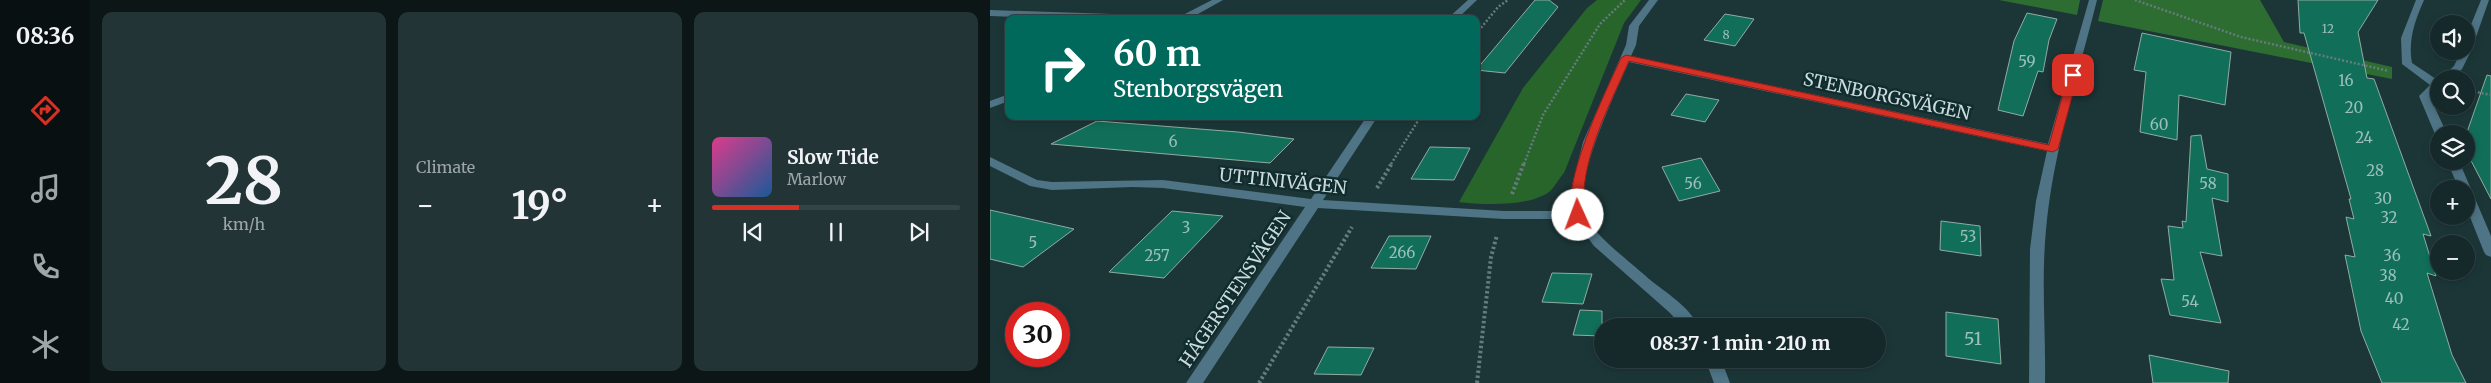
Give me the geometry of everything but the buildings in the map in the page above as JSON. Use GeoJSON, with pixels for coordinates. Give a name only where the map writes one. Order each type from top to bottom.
{"type":"FeatureCollection","features":[{"type":"Feature","properties":{"kind":"street"},"geometry":{"type":"LineString","coordinates":[[1189,15],[1219,0]]}},
{"type":"Feature","properties":{"kind":"street"},"geometry":{"type":"LineString","coordinates":[[1456,15],[1474,0]]}},
{"type":"Feature","properties":{"kind":"street"},"geometry":{"type":"LineString","coordinates":[[1654,0],[1634,26],[1631,45],[1626,58],[1589,142],[1576,194],[1578,215],[1599,242],[1683,318]]}},
{"type":"Feature","properties":{"kind":"street"},"geometry":{"type":"LineString","coordinates":[[2036,383],[2039,230],[2053,149],[2093,0]]}},
{"type":"Feature","properties":{"kind":"street"},"geometry":{"type":"LineString","coordinates":[[2420,0],[2404,36],[2404,48],[2408,64],[2430,76]]}},
{"type":"Feature","properties":{"kind":"street"},"geometry":{"type":"LineString","coordinates":[[2475,28],[2486,0]]}},
{"type":"Feature","properties":{"kind":"street"},"geometry":{"type":"LineString","coordinates":[[990,13],[1051,15]]}},
{"type":"Feature","properties":{"kind":"street","name":"STENBORGSVÄGEN"},"geometry":{"type":"LineString","coordinates":[[1626,58],[2053,149]]}},
{"type":"Feature","properties":{"kind":"street"},"geometry":{"type":"LineString","coordinates":[[2454,70],[2462,60]]}},
{"type":"Feature","properties":{"kind":"street"},"geometry":{"type":"LineString","coordinates":[[2430,91],[2424,96],[2430,109]]}},
{"type":"Feature","properties":{"kind":"street"},"geometry":{"type":"LineString","coordinates":[[990,105],[1005,99]]}},
{"type":"Feature","properties":{"kind":"street","name":"HÄGERSTENSVÄGEN"},"geometry":{"type":"LineString","coordinates":[[1194,383],[1370,120]]}},
{"type":"Feature","properties":{"kind":"street","name":"UTTINIVÄGEN"},"geometry":{"type":"LineString","coordinates":[[990,161],[1034,183],[1052,186],[1132,183],[1163,184],[1315,204],[1504,215],[1578,215]]}},
{"type":"Feature","properties":{"kind":"street"},"geometry":{"type":"LineString","coordinates":[[2475,212],[2491,252]]}},
{"type":"Feature","properties":{"kind":"street"},"geometry":{"type":"LineString","coordinates":[[1716,368],[1722,383]]}},
{"type":"Feature","properties":{"kind":"path"},"geometry":{"type":"LineString","coordinates":[[1480,29],[1498,7],[1508,0]]}},
{"type":"Feature","properties":{"kind":"path"},"geometry":{"type":"LineString","coordinates":[[1476,383],[1491,257],[1504,215],[1543,115],[1600,24],[1625,0]]}},
{"type":"Feature","properties":{"kind":"path"},"geometry":{"type":"LineString","coordinates":[[2135,0],[2242,37],[2360,63],[2398,74]]}},
{"type":"Feature","properties":{"kind":"path"},"geometry":{"type":"LineString","coordinates":[[2475,92],[2491,95]]}},
{"type":"Feature","properties":{"kind":"path"},"geometry":{"type":"LineString","coordinates":[[1259,383],[1419,120]]}},
{"type":"Feature","properties":{"kind":"green space"},"geometry":{"type":"Polygon","coordinates":[[[1597,0],[1641,0],[1624,23],[1564,173],[1549,192],[1540,197],[1518,203],[1505,204],[1459,202],[1523,88],[1587,8],[1597,0]]]}},
{"type":"Feature","properties":{"kind":"green space"},"geometry":{"type":"Polygon","coordinates":[[[1999,0],[2080,0],[2077,15],[1999,0]]]}},
{"type":"Feature","properties":{"kind":"green space"},"geometry":{"type":"Polygon","coordinates":[[[2103,0],[2260,0],[2284,42],[2392,67],[2392,79],[2098,21],[2103,0]]]}},
{"type":"Feature","properties":{"kind":"route"},"geometry":{"type":"LineString","coordinates":[[1578,215],[1576,194],[1589,142],[1609,92],[1626,58],[2053,149],[2073,75]]}}]}
